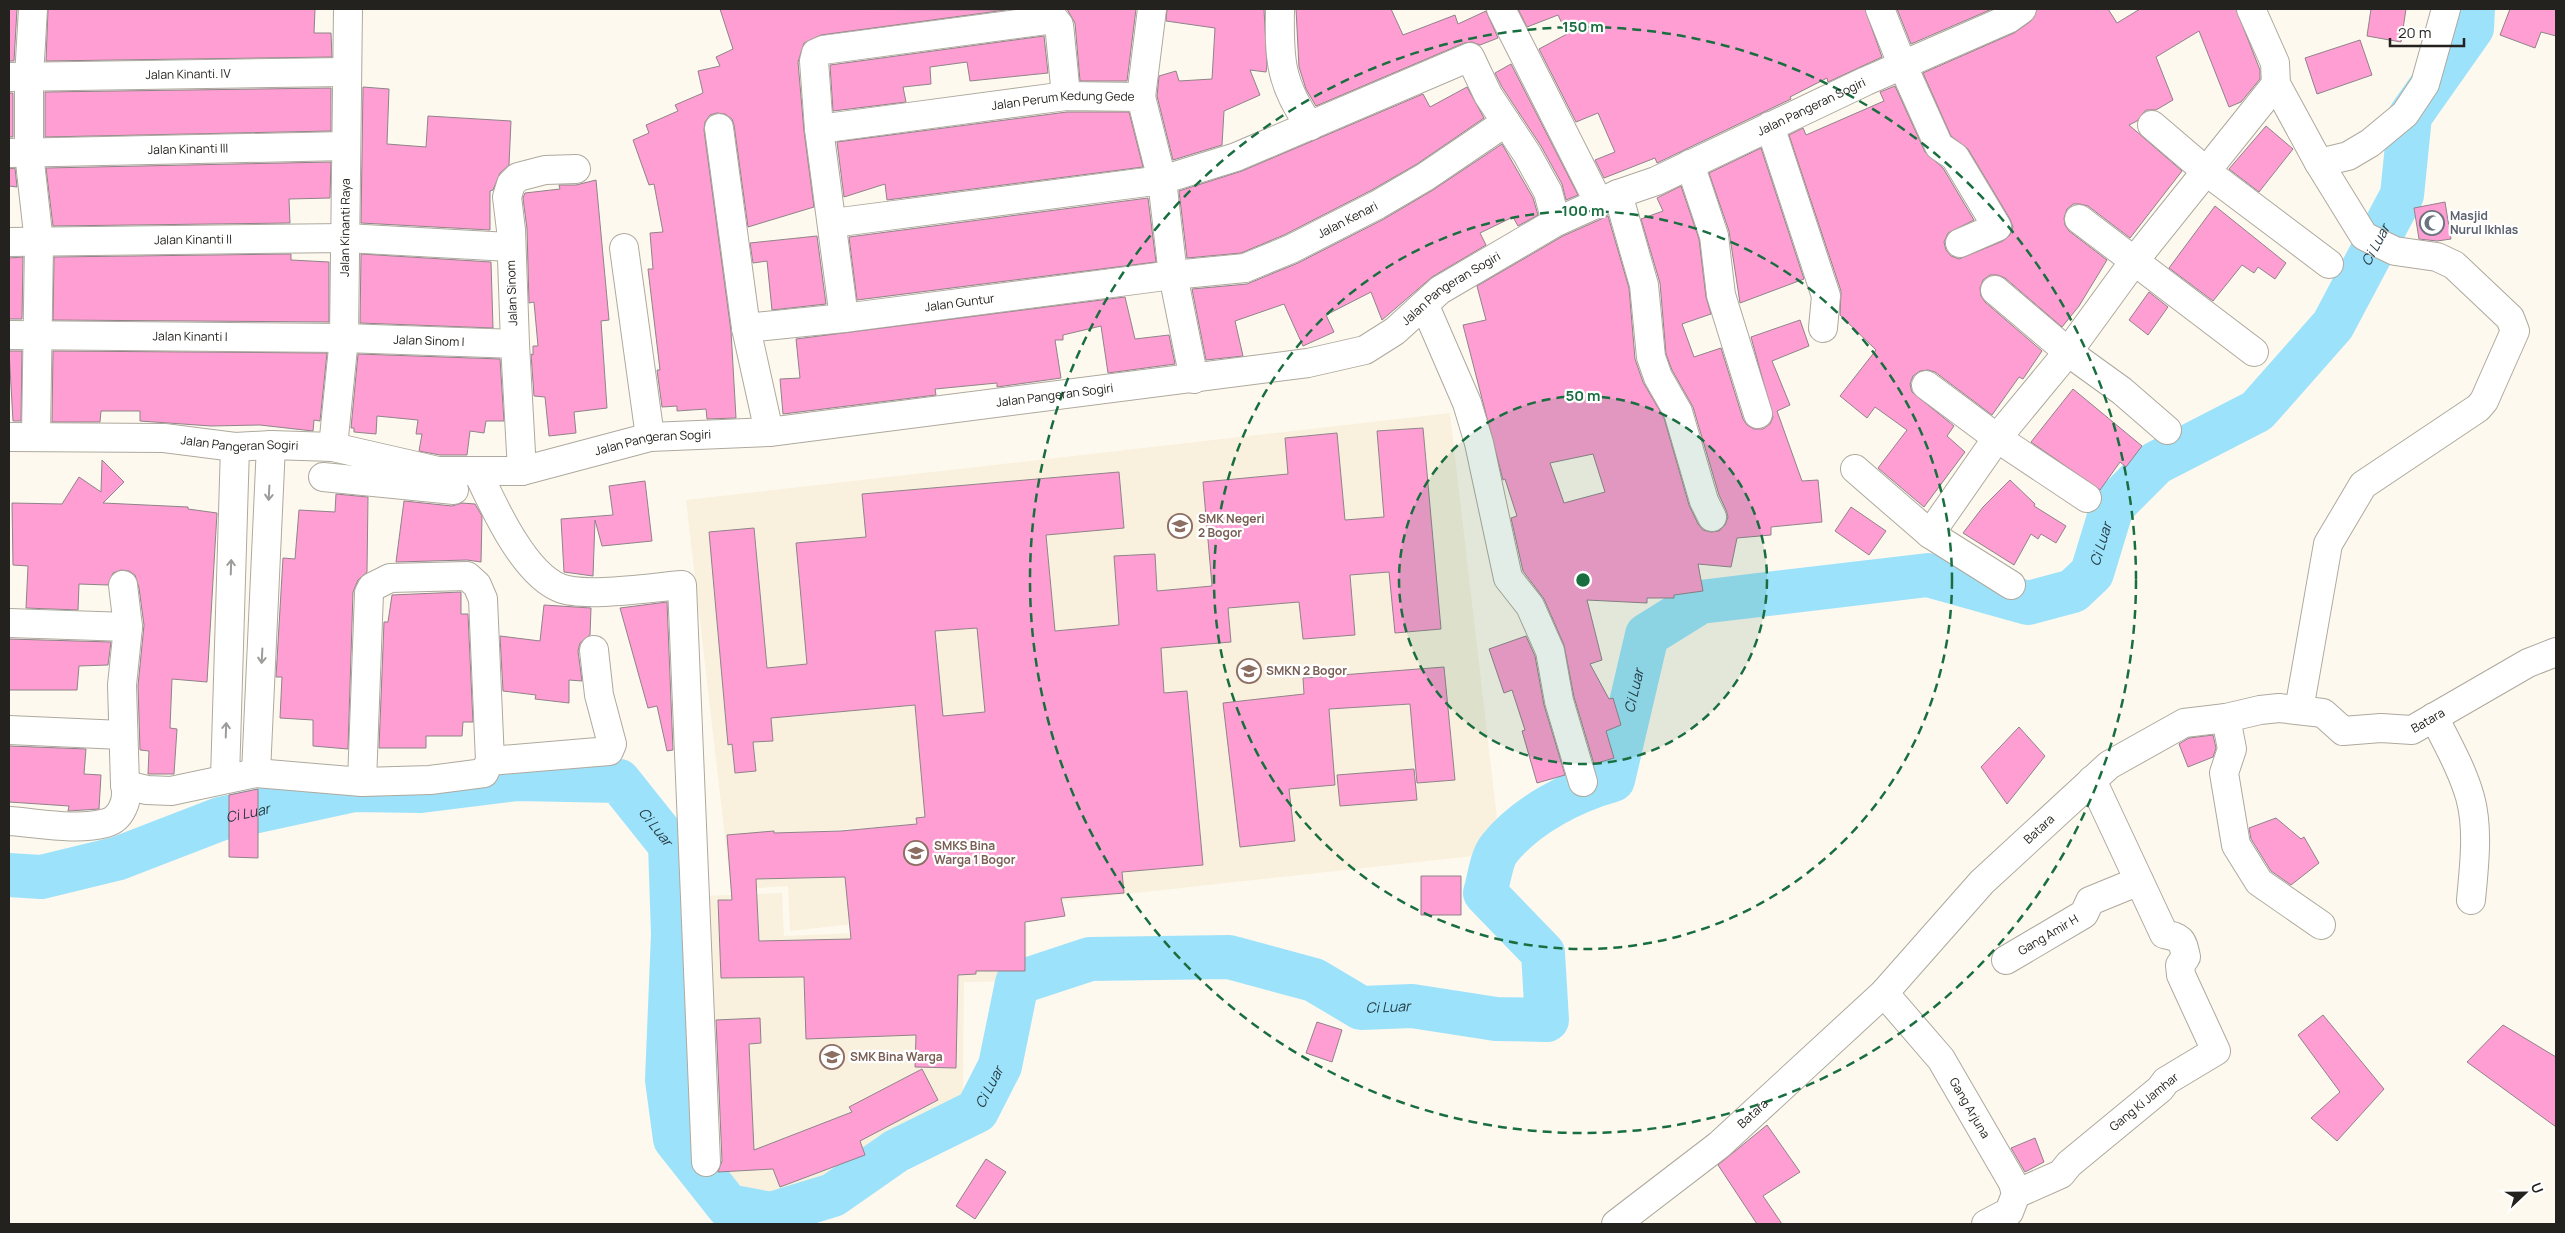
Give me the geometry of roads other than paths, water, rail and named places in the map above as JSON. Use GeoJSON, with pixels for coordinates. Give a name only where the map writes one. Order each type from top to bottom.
{"type":"FeatureCollection","features":[{"type":"Feature","properties":{"kind":"street"},"geometry":{"type":"LineString","coordinates":[[33,9],[19,77],[19,153],[39,243],[36,435]]}},
{"type":"Feature","properties":{"kind":"street","name":"Jalan Kinanti Raya"},"geometry":{"type":"LineString","coordinates":[[333,447],[344,338],[348,9]]}},
{"type":"Feature","properties":{"kind":"street"},"geometry":{"type":"LineString","coordinates":[[1141,97],[1152,9]]}},
{"type":"Feature","properties":{"kind":"street"},"geometry":{"type":"LineString","coordinates":[[1280,9],[1282,71],[1296,107],[1310,126]]}},
{"type":"Feature","properties":{"kind":"street"},"geometry":{"type":"LineString","coordinates":[[1501,9],[1609,199],[1644,285],[1651,357],[1658,378],[1678,412],[1704,501],[1712,517]]}},
{"type":"Feature","properties":{"kind":"street"},"geometry":{"type":"LineString","coordinates":[[1880,9],[1902,64],[1939,146],[1956,156],[1997,227],[1960,243]]}},
{"type":"Feature","properties":{"kind":"street","name":"Jalan Pangeran Sogiri"},"geometry":{"type":"LineString","coordinates":[[9,437],[36,435],[164,438],[235,447],[271,445],[333,447],[398,473],[522,471],[650,437],[770,432],[1308,363],[1365,350],[1395,331],[1425,306],[1440,290],[1556,222],[1656,181],[1902,64],[2008,19],[2022,9]]}},
{"type":"Feature","properties":{"kind":"street"},"geometry":{"type":"LineString","coordinates":[[2251,9],[2275,63],[2276,84],[2319,163],[2364,236],[2395,251],[2437,257],[2454,265],[2510,318],[2515,331],[2484,401],[2478,408],[2363,485],[2328,544],[2299,710]]}},
{"type":"Feature","properties":{"kind":"street"},"geometry":{"type":"LineString","coordinates":[[2319,163],[2348,156],[2370,143],[2405,114],[2425,84],[2446,9]]}},
{"type":"Feature","properties":{"kind":"street"},"geometry":{"type":"LineString","coordinates":[[844,318],[820,129],[814,61],[816,53],[823,50],[1046,18],[1054,19],[1059,24],[1066,96]]}},
{"type":"Feature","properties":{"kind":"street"},"geometry":{"type":"LineString","coordinates":[[833,223],[1162,180],[1236,157],[1470,57],[1488,94],[1548,192],[1556,222]]}},
{"type":"Feature","properties":{"kind":"street","name":"Jalan Kinanti. IV"},"geometry":{"type":"LineString","coordinates":[[19,77],[346,72]]}},
{"type":"Feature","properties":{"kind":"street"},"geometry":{"type":"LineString","coordinates":[[1930,534],[1997,438],[2068,352],[2135,260],[2276,84]]}},
{"type":"Feature","properties":{"kind":"street","name":"Jalan Perum Kedung Gede"},"geometry":{"type":"LineString","coordinates":[[820,129],[1066,96],[1141,97],[1162,180],[1172,274],[1194,379]]}},
{"type":"Feature","properties":{"kind":"street","name":"Jalan Kenari"},"geometry":{"type":"LineString","coordinates":[[1172,274],[1245,268],[1291,249],[1425,177],[1506,122]]}},
{"type":"Feature","properties":{"kind":"street"},"geometry":{"type":"LineString","coordinates":[[2152,125],[2207,172],[2329,264]]}},
{"type":"Feature","properties":{"kind":"street"},"geometry":{"type":"LineString","coordinates":[[1770,126],[1826,296],[1823,328]]}},
{"type":"Feature","properties":{"kind":"street"},"geometry":{"type":"LineString","coordinates":[[719,128],[746,328],[770,432]]}},
{"type":"Feature","properties":{"kind":"street","name":"Jalan Kinanti III"},"geometry":{"type":"LineString","coordinates":[[19,153],[346,146]]}},
{"type":"Feature","properties":{"kind":"street"},"geometry":{"type":"LineString","coordinates":[[1690,164],[1714,236],[1722,295],[1758,414]]}},
{"type":"Feature","properties":{"kind":"street","name":"Jalan Sinom"},"geometry":{"type":"LineString","coordinates":[[522,471],[508,197],[511,184],[518,177],[545,170],[576,170]]}},
{"type":"Feature","properties":{"kind":"street"},"geometry":{"type":"LineString","coordinates":[[2079,219],[2254,352]]}},
{"type":"Feature","properties":{"kind":"street","name":"Jalan Kinanti II"},"geometry":{"type":"LineString","coordinates":[[9,242],[346,238],[510,247]]}},
{"type":"Feature","properties":{"kind":"street"},"geometry":{"type":"LineString","coordinates":[[624,248],[650,437]]}},
{"type":"Feature","properties":{"kind":"street","name":"Jalan Guntur"},"geometry":{"type":"LineString","coordinates":[[746,328],[844,318],[1172,274]]}},
{"type":"Feature","properties":{"kind":"street"},"geometry":{"type":"LineString","coordinates":[[1995,290],[2068,352],[2122,392],[2167,430]]}},
{"type":"Feature","properties":{"kind":"street"},"geometry":{"type":"LineString","coordinates":[[1425,306],[1467,403],[1479,443],[1508,578],[1530,606],[1550,652],[1559,701],[1583,782]]}},
{"type":"Feature","properties":{"kind":"street","name":"Jalan Kinanti I"},"geometry":{"type":"LineString","coordinates":[[9,335],[344,338]]}},
{"type":"Feature","properties":{"kind":"street","name":"Jalan Sinom I"},"geometry":{"type":"LineString","coordinates":[[344,338],[515,344]]}},
{"type":"Feature","properties":{"kind":"street"},"geometry":{"type":"LineString","coordinates":[[1926,385],[1997,438],[2086,498]]}},
{"type":"Feature","properties":{"kind":"street"},"geometry":{"type":"LineString","coordinates":[[256,773],[271,445]]}},
{"type":"Feature","properties":{"kind":"street"},"geometry":{"type":"LineString","coordinates":[[224,778],[235,447]]}},
{"type":"Feature","properties":{"kind":"street"},"geometry":{"type":"LineString","coordinates":[[1855,469],[1930,534],[2010,584]]}},
{"type":"Feature","properties":{"kind":"street"},"geometry":{"type":"LineString","coordinates":[[477,471],[506,531],[539,574],[560,588],[584,591],[682,585],[706,1162]]}},
{"type":"Feature","properties":{"kind":"street"},"geometry":{"type":"LineString","coordinates":[[323,477],[398,473],[454,490]]}},
{"type":"Feature","properties":{"kind":"street"},"geometry":{"type":"LineString","coordinates":[[125,785],[147,790],[170,791],[224,778],[256,773],[362,782],[430,780],[484,773],[490,761],[480,592],[467,576],[390,578],[372,587],[369,593],[362,782]]}},
{"type":"Feature","properties":{"kind":"street"},"geometry":{"type":"LineString","coordinates":[[9,821],[73,825],[106,823],[115,819],[123,810],[125,785],[122,685],[128,627],[124,585]]}},
{"type":"Feature","properties":{"kind":"street"},"geometry":{"type":"LineString","coordinates":[[9,623],[128,627]]}},
{"type":"Feature","properties":{"kind":"street"},"geometry":{"type":"LineString","coordinates":[[490,761],[589,751],[609,751],[612,747],[599,695],[594,650]]}},
{"type":"Feature","properties":{"kind":"street","name":"Batara"},"geometry":{"type":"LineString","coordinates":[[1616,1224],[1719,1145],[1884,993],[1982,882],[2109,765],[2184,724],[2279,708],[2323,713],[2343,731],[2381,728],[2412,730],[2528,663],[2556,652]]}},
{"type":"Feature","properties":{"kind":"street"},"geometry":{"type":"LineString","coordinates":[[2434,717],[2460,770],[2471,798],[2475,853],[2471,900]]}},
{"type":"Feature","properties":{"kind":"street"},"geometry":{"type":"LineString","coordinates":[[2226,718],[2232,749],[2224,773],[2236,845],[2259,882],[2321,925]]}},
{"type":"Feature","properties":{"kind":"street"},"geometry":{"type":"LineString","coordinates":[[9,730],[122,735]]}},
{"type":"Feature","properties":{"kind":"street","name":"Gang Ki Jamhar"},"geometry":{"type":"LineString","coordinates":[[2016,1194],[2061,1174],[2068,1164],[2160,1089],[2166,1081],[2216,1051],[2181,975],[2180,965],[2186,957],[2180,939],[2175,934],[2164,934],[2092,780]]}},
{"type":"Feature","properties":{"kind":"street","name":"Gang Amir H"},"geometry":{"type":"LineString","coordinates":[[2006,960],[2084,914],[2090,901],[2139,881]]}},
{"type":"Feature","properties":{"kind":"street","name":"Gang Arjuna"},"geometry":{"type":"LineString","coordinates":[[1884,993],[1941,1059],[2013,1183],[2016,1194]]}},
{"type":"Feature","properties":{"kind":"street"},"geometry":{"type":"LineString","coordinates":[[1986,1224],[2009,1212],[2016,1194]]}},
{"type":"Feature","properties":{"kind":"waterway","name":"Ci Luar"},"geometry":{"type":"LineString","coordinates":[[9,875],[41,877],[119,858],[220,819],[354,790],[421,791],[517,779],[619,781],[670,845],[673,934],[667,1080],[675,1139],[728,1206],[771,1214],[833,1195],[896,1151],[977,1111],[1000,1066],[1017,983],[1090,959],[1229,957],[1314,980],[1361,1008],[1412,1006],[1496,1019],[1547,1020],[1543,953],[1485,893],[1490,870],[1499,849],[1536,815],[1566,798],[1613,780],[1647,635],[1700,602],[1928,575],[2028,603],[2073,591],[2092,573],[2112,507],[2156,463],[2257,411],[2333,325],[2402,195],[2410,116],[2472,28],[2473,9]]}},
{"type":"Feature","properties":{"kind":"place","name":"Masjid Nurul Ikhlas"},"geometry":{"type":"Point","coordinates":[2432,223]}},
{"type":"Feature","properties":{"kind":"place","name":"SMK Negeri 2 Bogor"},"geometry":{"type":"Point","coordinates":[1180,526]}},
{"type":"Feature","properties":{"kind":"place","name":"SMKN 2 Bogor"},"geometry":{"type":"Point","coordinates":[1249,671]}},
{"type":"Feature","properties":{"kind":"place","name":"SMKS Bina Warga 1 Bogor"},"geometry":{"type":"Point","coordinates":[916,853]}},
{"type":"Feature","properties":{"kind":"place","name":"SMK Bina Warga"},"geometry":{"type":"Point","coordinates":[832,1057]}}]}
